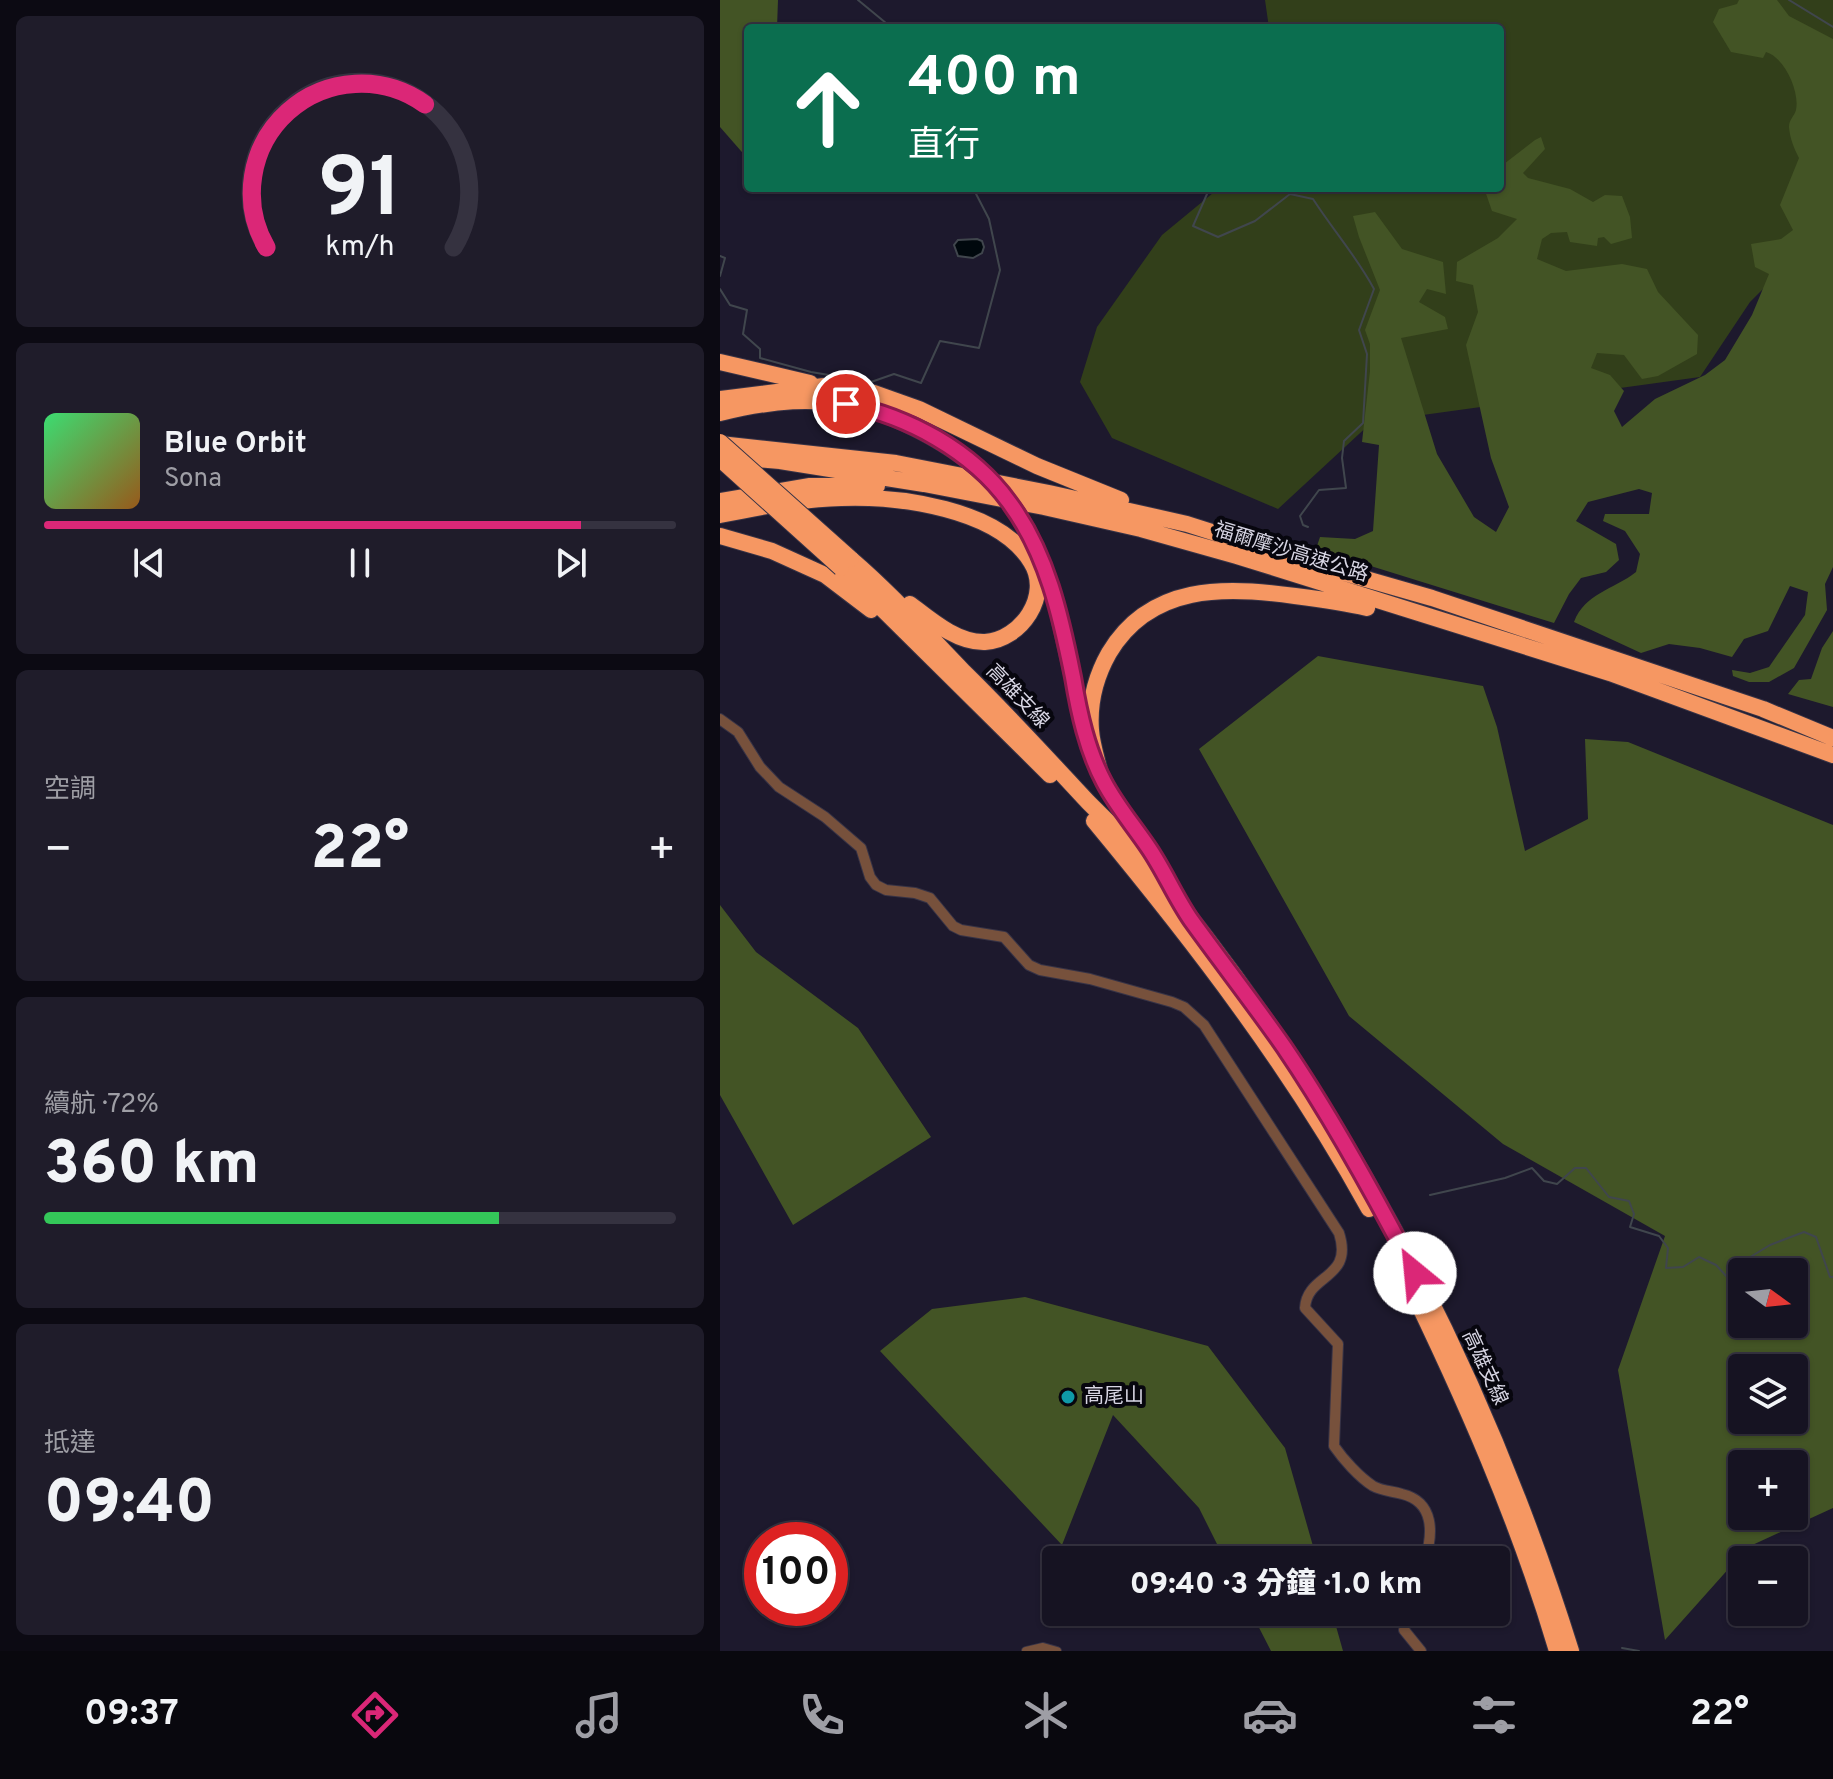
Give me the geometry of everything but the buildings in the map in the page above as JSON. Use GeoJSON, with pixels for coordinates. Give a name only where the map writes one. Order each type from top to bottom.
{"type":"FeatureCollection","features":[{"type":"Feature","properties":{"kind":"highway"},"geometry":{"type":"LineString","coordinates":[[720,362],[824,386],[858,389],[906,404],[1080,486],[1187,524]]}},
{"type":"Feature","properties":{"kind":"highway"},"geometry":{"type":"LineString","coordinates":[[720,399],[824,386]]}},
{"type":"Feature","properties":{"kind":"highway"},"geometry":{"type":"LineString","coordinates":[[720,413],[804,400],[828,400],[865,407],[920,429],[981,472],[1027,528],[1045,570],[1057,608],[1088,744],[1101,777],[1115,802],[1149,848],[1189,917]]}},
{"type":"Feature","properties":{"kind":"highway","name":"福爾摩沙高速公路"},"geometry":{"type":"LineString","coordinates":[[720,443],[896,463],[1187,524],[1432,598],[1763,709],[1832,749]]}},
{"type":"Feature","properties":{"kind":"highway","name":"高雄支線"},"geometry":{"type":"LineString","coordinates":[[720,443],[846,563],[937,661],[1081,805],[1157,897],[1241,1007],[1343,1163],[1404,1273],[1504,1494],[1557,1651]]}},
{"type":"Feature","properties":{"kind":"highway","name":"福爾摩沙高速公路"},"geometry":{"type":"LineString","coordinates":[[720,458],[780,461],[924,484],[1141,529],[1610,673],[1832,749]]}},
{"type":"Feature","properties":{"kind":"highway","name":"高雄支線"},"geometry":{"type":"LineString","coordinates":[[720,458],[846,563],[876,580],[1005,711],[1138,852],[1286,1050],[1361,1171],[1467,1375],[1507,1471],[1571,1651]]}},
{"type":"Feature","properties":{"kind":"highway"},"geometry":{"type":"LineString","coordinates":[[720,501],[810,486],[924,484]]}},
{"type":"Feature","properties":{"kind":"highway"},"geometry":{"type":"LineString","coordinates":[[720,515],[837,498],[929,505],[959,514],[1006,536],[1033,563],[1037,588],[1032,609],[1023,625],[1006,638],[983,642],[953,634],[876,580]]}},
{"type":"Feature","properties":{"kind":"highway"},"geometry":{"type":"LineString","coordinates":[[720,536],[772,551],[825,575],[892,626],[925,657],[937,661]]}},
{"type":"Feature","properties":{"kind":"highway"},"geometry":{"type":"LineString","coordinates":[[1101,777],[1091,730],[1095,686],[1101,667],[1126,631],[1169,600],[1213,590],[1262,591],[1349,603],[1408,616],[1427,616]]}},
{"type":"Feature","properties":{"kind":"street"},"geometry":{"type":"LineString","coordinates":[[720,719],[738,732],[760,767],[779,787],[825,817],[861,848],[870,877],[876,885],[886,890],[930,898],[953,926],[1004,937],[1029,965],[1054,974],[1090,979],[1172,1002],[1184,1007],[1204,1025],[1339,1233],[1344,1254],[1340,1263],[1309,1292],[1305,1308],[1338,1344],[1334,1446],[1371,1485],[1404,1494],[1419,1502],[1426,1510],[1431,1533],[1428,1546]]}},
{"type":"Feature","properties":{"kind":"street"},"geometry":{"type":"LineString","coordinates":[[1405,1626],[1404,1630],[1421,1651]]}},
{"type":"Feature","properties":{"kind":"street"},"geometry":{"type":"LineString","coordinates":[[1026,1651],[1043,1647],[1057,1651]]}},
{"type":"Feature","properties":{"kind":"green space"},"geometry":{"type":"Polygon","coordinates":[[[720,0],[778,0],[777,24],[744,24],[744,154],[720,127],[720,0]]]}},
{"type":"Feature","properties":{"kind":"green space"},"geometry":{"type":"Polygon","coordinates":[[[1265,0],[1833,0],[1833,219],[1750,302],[1700,377],[1372,422],[1278,509],[1112,438],[1080,382],[1097,327],[1162,235],[1214,192],[1504,192],[1504,24],[1268,24],[1265,0]]]}},
{"type":"Feature","properties":{"kind":"green space"},"geometry":{"type":"Polygon","coordinates":[[[1739,0],[1777,0],[1789,16],[1833,39],[1833,567],[1825,584],[1827,610],[1794,668],[1769,682],[1749,682],[1733,676],[1732,670],[1750,673],[1769,667],[1805,615],[1808,592],[1790,586],[1768,631],[1744,639],[1732,657],[1669,644],[1641,653],[1574,622],[1592,598],[1636,572],[1640,554],[1625,531],[1603,521],[1605,514],[1649,514],[1652,493],[1639,489],[1588,502],[1576,521],[1616,544],[1619,560],[1606,572],[1581,578],[1554,623],[1316,549],[1320,537],[1355,539],[1373,531],[1379,445],[1362,442],[1370,371],[1370,344],[1365,330],[1380,290],[1353,216],[1375,212],[1402,249],[1443,262],[1446,294],[1427,289],[1419,302],[1445,317],[1448,329],[1401,338],[1437,454],[1474,517],[1496,532],[1509,507],[1491,458],[1466,345],[1478,312],[1473,285],[1456,281],[1457,262],[1498,238],[1517,219],[1492,211],[1485,192],[1504,192],[1504,164],[1535,140],[1541,137],[1545,149],[1523,173],[1528,178],[1570,189],[1593,202],[1605,195],[1622,196],[1630,217],[1632,238],[1611,244],[1604,237],[1598,238],[1597,246],[1570,242],[1567,232],[1551,233],[1542,239],[1537,259],[1566,271],[1622,264],[1647,269],[1658,292],[1698,335],[1697,354],[1658,376],[1642,379],[1624,355],[1597,353],[1591,368],[1610,375],[1624,391],[1614,411],[1622,427],[1655,399],[1705,375],[1725,360],[1752,315],[1769,274],[1755,267],[1751,244],[1781,239],[1793,230],[1780,205],[1799,158],[1789,127],[1796,110],[1796,94],[1779,60],[1766,52],[1763,58],[1731,52],[1713,22],[1719,9],[1737,4],[1739,0]]]}},
{"type":"Feature","properties":{"kind":"green space"},"geometry":{"type":"Polygon","coordinates":[[[1833,631],[1833,707],[1788,694],[1799,680],[1811,679],[1822,648],[1833,631]]]}},
{"type":"Feature","properties":{"kind":"green space"},"geometry":{"type":"Polygon","coordinates":[[[1318,656],[1483,686],[1497,727],[1525,851],[1588,819],[1585,739],[1628,742],[1833,825],[1833,1508],[1808,1519],[1808,1450],[1728,1450],[1728,1530],[1785,1530],[1750,1546],[1728,1546],[1728,1569],[1665,1640],[1618,1370],[1665,1236],[1503,1144],[1349,1016],[1199,749],[1318,656]]]}},
{"type":"Feature","properties":{"kind":"green space"},"geometry":{"type":"Polygon","coordinates":[[[720,905],[756,952],[858,1028],[931,1137],[793,1225],[720,1095],[720,905]]]}},
{"type":"Feature","properties":{"kind":"green space"},"geometry":{"type":"Polygon","coordinates":[[[1025,1297],[1208,1346],[1285,1448],[1313,1546],[1218,1546],[1199,1508],[1113,1415],[1062,1545],[880,1351],[932,1309],[1025,1297]]]}},
{"type":"Feature","properties":{"kind":"green space"},"geometry":{"type":"Polygon","coordinates":[[[1258,1626],[1336,1626],[1343,1651],[1271,1651],[1258,1626]]]}},
{"type":"Feature","properties":{"kind":"shaded area"},"geometry":{"type":"Polygon","coordinates":[[[958,240],[982,241],[982,253],[973,258],[958,256],[954,245],[958,240]]]}},
{"type":"Feature","properties":{"kind":"waterway"},"geometry":{"type":"LineString","coordinates":[[858,0],[887,24]]}},
{"type":"Feature","properties":{"kind":"waterway"},"geometry":{"type":"LineString","coordinates":[[1789,0],[1833,27]]}},
{"type":"Feature","properties":{"kind":"waterway"},"geometry":{"type":"LineString","coordinates":[[720,289],[730,305],[747,310],[743,334],[760,349],[760,358],[811,372],[871,382],[894,374],[921,383],[940,341],[979,348],[1000,270],[989,219],[975,192]]}},
{"type":"Feature","properties":{"kind":"waterway"},"geometry":{"type":"LineString","coordinates":[[1207,194],[1193,226],[1218,237],[1255,221],[1290,194],[1313,199],[1374,289],[1359,330],[1367,354],[1363,423],[1344,441],[1342,458],[1346,488],[1319,490],[1300,516],[1303,525],[1308,527]]}},
{"type":"Feature","properties":{"kind":"waterway"},"geometry":{"type":"LineString","coordinates":[[720,256],[725,258],[720,276]]}},
{"type":"Feature","properties":{"kind":"waterway"},"geometry":{"type":"LineString","coordinates":[[1430,1195],[1505,1178],[1532,1168],[1544,1181],[1557,1184],[1575,1168],[1586,1168],[1609,1197],[1629,1201],[1634,1214],[1630,1227],[1659,1236],[1668,1248],[1666,1268],[1683,1267],[1699,1257],[1716,1265],[1728,1278]]}},
{"type":"Feature","properties":{"kind":"waterway"},"geometry":{"type":"LineString","coordinates":[[1749,1258],[1770,1245],[1804,1232],[1816,1237],[1830,1277],[1833,1277]]}},
{"type":"Feature","properties":{"kind":"waterway"},"geometry":{"type":"LineString","coordinates":[[1622,1648],[1639,1651]]}},
{"type":"Feature","properties":{"kind":"place","name":"高尾山"},"geometry":{"type":"Point","coordinates":[1068,1397]}},
{"type":"Feature","properties":{"kind":"route"},"geometry":{"type":"LineString","coordinates":[[846,404],[865,407],[902,421],[954,451],[981,472],[1027,528],[1057,608],[1088,744],[1101,777],[1115,802],[1149,848],[1189,917],[1286,1050],[1361,1171],[1415,1273]]}}]}
